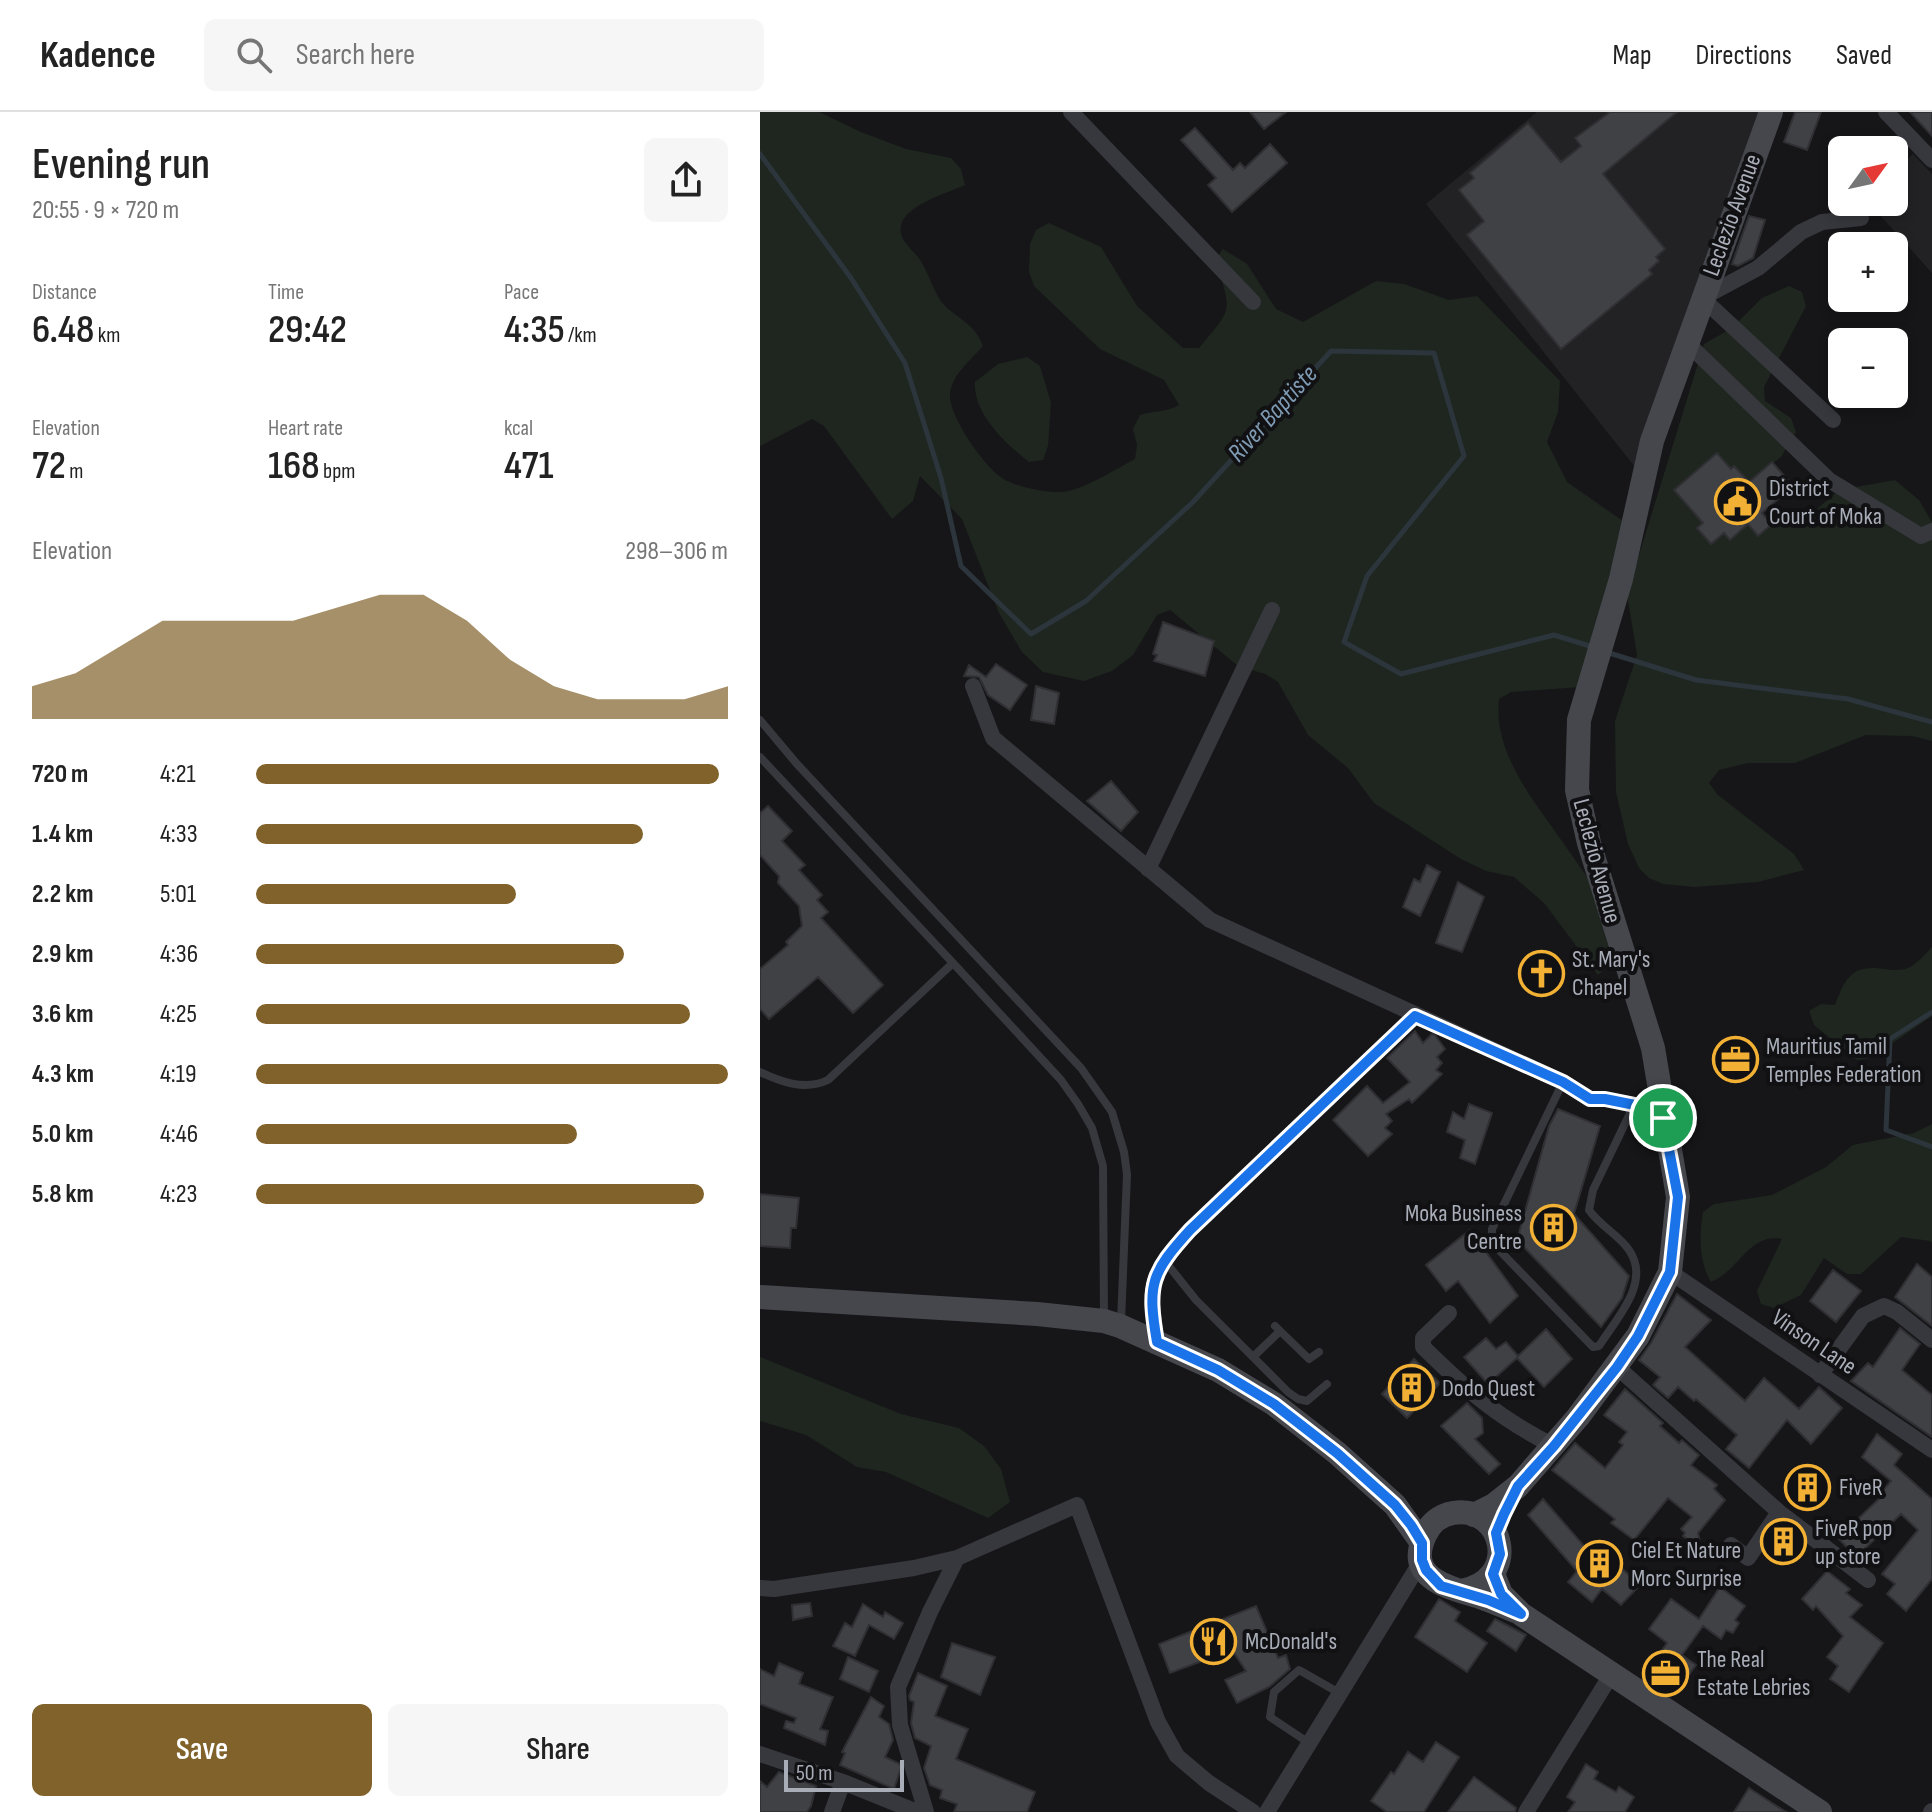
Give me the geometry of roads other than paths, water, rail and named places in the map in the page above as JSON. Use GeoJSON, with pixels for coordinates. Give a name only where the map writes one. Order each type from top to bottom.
{"type":"FeatureCollection","features":[{"type":"Feature","properties":{"kind":"main road","name":"Leclezio Avenue"},"geometry":{"type":"LineString","coordinates":[[1474,1515],[1494,1505],[1518,1486],[1554,1446],[1638,1336],[1670,1272],[1678,1197],[1653,1048],[1589,843],[1577,790],[1579,720],[1621,579],[1652,441],[1771,112]]}},
{"type":"Feature","properties":{"kind":"main road"},"geometry":{"type":"LineString","coordinates":[[760,1297],[1009,1312],[1112,1323],[1218,1370],[1274,1404],[1337,1453],[1395,1505],[1418,1515],[1439,1518]]}},
{"type":"Feature","properties":{"kind":"main road","name":"Leclezio Avenue"},"geometry":{"type":"LineString","coordinates":[[1496,1533],[1518,1486]]}},
{"type":"Feature","properties":{"kind":"main road"},"geometry":{"type":"LineString","coordinates":[[1395,1505],[1441,1586],[1521,1614]]}},
{"type":"Feature","properties":{"kind":"main road"},"geometry":{"type":"LineString","coordinates":[[1425,1561],[1431,1525],[1439,1518],[1456,1512],[1474,1515],[1490,1525],[1496,1533],[1500,1554],[1493,1574],[1485,1583],[1461,1591]]}},
{"type":"Feature","properties":{"kind":"main road"},"geometry":{"type":"LineString","coordinates":[[1493,1574],[1501,1594],[1521,1614],[1820,1812]]}},
{"type":"Feature","properties":{"kind":"street"},"geometry":{"type":"LineString","coordinates":[[1071,112],[1253,302]]}},
{"type":"Feature","properties":{"kind":"street"},"geometry":{"type":"LineString","coordinates":[[1886,112],[1932,160]]}},
{"type":"Feature","properties":{"kind":"street"},"geometry":{"type":"LineString","coordinates":[[1833,420],[1702,298],[1758,268],[1801,232],[1822,222],[1861,218]]}},
{"type":"Feature","properties":{"kind":"street"},"geometry":{"type":"LineString","coordinates":[[1686,342],[1829,480],[1921,536],[1932,531]]}},
{"type":"Feature","properties":{"kind":"street"},"geometry":{"type":"LineString","coordinates":[[1148,869],[1272,610]]}},
{"type":"Feature","properties":{"kind":"street"},"geometry":{"type":"LineString","coordinates":[[973,686],[993,738],[1210,920],[1598,1099],[1635,1105],[1663,1118]]}},
{"type":"Feature","properties":{"kind":"street"},"geometry":{"type":"LineString","coordinates":[[1157,1342],[1151,1295],[1164,1260],[1190,1230],[1415,1016]]}},
{"type":"Feature","properties":{"kind":"street","name":"Vinson Lane"},"geometry":{"type":"LineString","coordinates":[[1670,1272],[1932,1450]]}},
{"type":"Feature","properties":{"kind":"street"},"geometry":{"type":"LineString","coordinates":[[1820,1375],[1863,1316],[1871,1310],[1884,1306],[1897,1312],[1932,1340]]}},
{"type":"Feature","properties":{"kind":"street"},"geometry":{"type":"LineString","coordinates":[[1449,1313],[1423,1338],[1423,1347],[1497,1415],[1554,1446]]}},
{"type":"Feature","properties":{"kind":"street"},"geometry":{"type":"LineString","coordinates":[[1617,1367],[1779,1512],[1868,1580]]}},
{"type":"Feature","properties":{"kind":"street"},"geometry":{"type":"LineString","coordinates":[[765,1588],[914,1568],[957,1558],[1077,1505],[1158,1722],[1177,1756],[1209,1783],[1253,1812]]}},
{"type":"Feature","properties":{"kind":"street"},"geometry":{"type":"LineString","coordinates":[[1731,1545],[1748,1558],[1779,1512]]}},
{"type":"Feature","properties":{"kind":"street"},"geometry":{"type":"LineString","coordinates":[[926,1812],[900,1725],[898,1687],[957,1558]]}},
{"type":"Feature","properties":{"kind":"street"},"geometry":{"type":"LineString","coordinates":[[1267,1812],[1394,1605],[1425,1561]]}},
{"type":"Feature","properties":{"kind":"street"},"geometry":{"type":"LineString","coordinates":[[1526,1812],[1611,1675]]}},
{"type":"Feature","properties":{"kind":"street"},"geometry":{"type":"LineString","coordinates":[[760,1754],[843,1782],[917,1812]]}},
{"type":"Feature","properties":{"kind":"street"},"geometry":{"type":"LineString","coordinates":[[832,1812],[843,1782]]}},
{"type":"Feature","properties":{"kind":"lane"},"geometry":{"type":"LineString","coordinates":[[760,720],[797,764],[1081,1068],[1112,1112],[1120,1133],[1127,1174],[1112,1323]]}},
{"type":"Feature","properties":{"kind":"lane"},"geometry":{"type":"LineString","coordinates":[[760,757],[1061,1080],[1092,1128],[1103,1166],[1112,1323]]}},
{"type":"Feature","properties":{"kind":"lane"},"geometry":{"type":"LineString","coordinates":[[760,1072],[801,1085],[817,1085],[828,1080],[953,963]]}},
{"type":"Feature","properties":{"kind":"lane"},"geometry":{"type":"LineString","coordinates":[[1563,1082],[1492,1229],[1492,1236],[1499,1250],[1593,1347],[1599,1346],[1632,1298],[1635,1270],[1630,1250],[1603,1228],[1589,1210],[1593,1190],[1635,1105]]}},
{"type":"Feature","properties":{"kind":"lane"},"geometry":{"type":"LineString","coordinates":[[1164,1260],[1196,1300],[1288,1392],[1303,1401],[1311,1399],[1327,1384]]}},
{"type":"Feature","properties":{"kind":"lane"},"geometry":{"type":"LineString","coordinates":[[1253,1357],[1278,1328],[1309,1359],[1319,1352]]}},
{"type":"Feature","properties":{"kind":"lane"},"geometry":{"type":"LineString","coordinates":[[1310,1743],[1270,1717],[1274,1692],[1299,1670],[1341,1694]]}},
{"type":"Feature","properties":{"kind":"waterway","name":"River Baptiste"},"geometry":{"type":"LineString","coordinates":[[760,154],[851,278],[905,363],[941,478],[961,566],[1031,634],[1086,601],[1193,502],[1331,351],[1434,353],[1464,456],[1367,576],[1344,642],[1401,674],[1554,635],[1593,647]]}},
{"type":"Feature","properties":{"kind":"waterway","name":"River Baptiste"},"geometry":{"type":"LineString","coordinates":[[1606,652],[1696,680],[1848,699],[1932,722]]}},
{"type":"Feature","properties":{"kind":"waterway","name":"River Baptiste"},"geometry":{"type":"LineString","coordinates":[[1932,1012],[1890,1039],[1886,1130],[1932,1147]]}},
{"type":"Feature","properties":{"kind":"place","name":"District Court of Moka"},"geometry":{"type":"Point","coordinates":[1738,502]}},
{"type":"Feature","properties":{"kind":"place","name":"St. Mary's Chapel"},"geometry":{"type":"Point","coordinates":[1541,973]}},
{"type":"Feature","properties":{"kind":"place","name":"Mauritius Tamil Temples Federation"},"geometry":{"type":"Point","coordinates":[1735,1060]}},
{"type":"Feature","properties":{"kind":"place","name":"Moka Business Centre"},"geometry":{"type":"Point","coordinates":[1553,1227]}},
{"type":"Feature","properties":{"kind":"place","name":"Dodo Quest"},"geometry":{"type":"Point","coordinates":[1411,1388]}},
{"type":"Feature","properties":{"kind":"place","name":"FiveR"},"geometry":{"type":"Point","coordinates":[1808,1487]}},
{"type":"Feature","properties":{"kind":"place","name":"FiveR pop up store"},"geometry":{"type":"Point","coordinates":[1784,1542]}},
{"type":"Feature","properties":{"kind":"place","name":"Ciel Et Nature Morc Surprise"},"geometry":{"type":"Point","coordinates":[1600,1564]}},
{"type":"Feature","properties":{"kind":"place","name":"McDonald's"},"geometry":{"type":"Point","coordinates":[1214,1641]}},
{"type":"Feature","properties":{"kind":"place","name":"The Real Estate Lebries"},"geometry":{"type":"Point","coordinates":[1666,1673]}}]}
